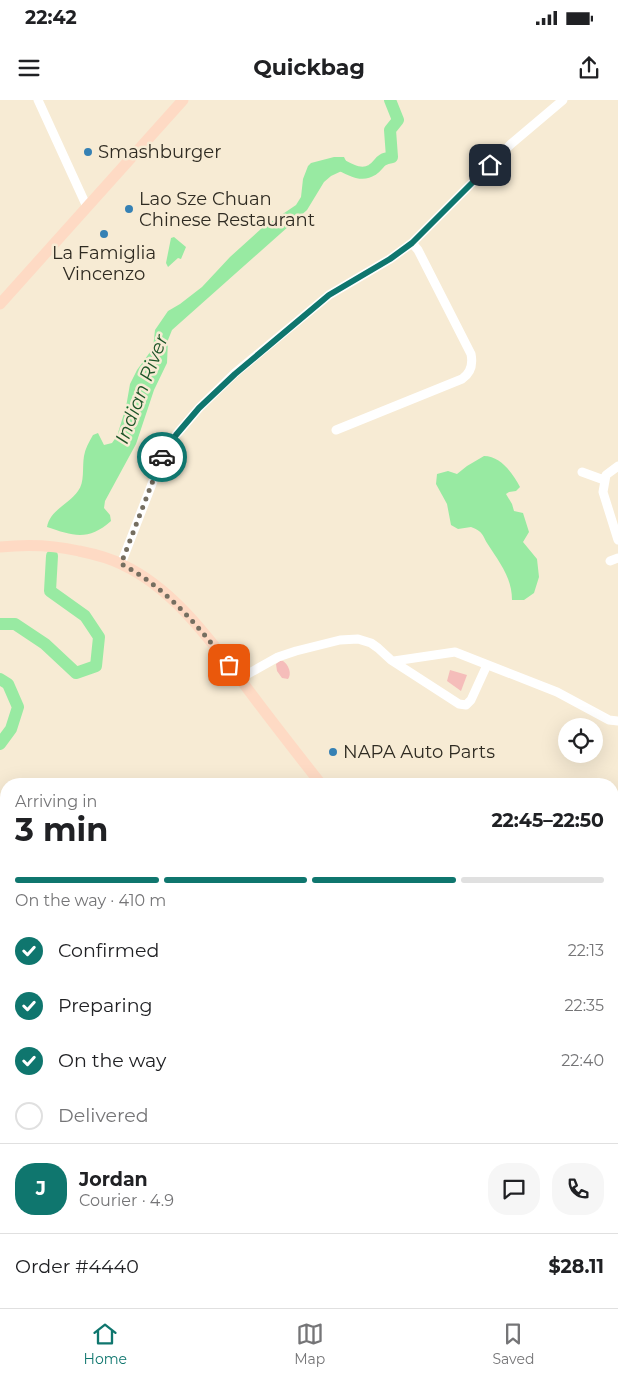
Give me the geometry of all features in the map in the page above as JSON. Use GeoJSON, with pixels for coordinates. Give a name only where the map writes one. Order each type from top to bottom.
{"type":"FeatureCollection","features":[{"type":"Feature","properties":{"kind":"main road"},"geometry":{"type":"LineString","coordinates":[[0,304],[183,100]]}},
{"type":"Feature","properties":{"kind":"main road"},"geometry":{"type":"LineString","coordinates":[[0,547],[55,546],[121,564],[150,581],[180,607],[208,640],[316,778]]}},
{"type":"Feature","properties":{"kind":"street"},"geometry":{"type":"LineString","coordinates":[[38,100],[86,207]]}},
{"type":"Feature","properties":{"kind":"street"},"geometry":{"type":"LineString","coordinates":[[121,564],[162,458],[176,435],[199,408],[243,367],[329,295],[390,259],[412,243],[511,144],[563,100]]}},
{"type":"Feature","properties":{"kind":"street"},"geometry":{"type":"LineString","coordinates":[[336,430],[462,378],[471,369],[471,354],[418,250],[412,243]]}},
{"type":"Feature","properties":{"kind":"street"},"geometry":{"type":"LineString","coordinates":[[618,466],[609,472],[604,480],[603,492],[618,540]]}},
{"type":"Feature","properties":{"kind":"street"},"geometry":{"type":"LineString","coordinates":[[582,472],[604,480]]}},
{"type":"Feature","properties":{"kind":"street"},"geometry":{"type":"LineString","coordinates":[[239,679],[283,655],[345,640],[358,639],[371,643],[394,661],[462,705],[472,700],[487,665]]}},
{"type":"Feature","properties":{"kind":"street"},"geometry":{"type":"LineString","coordinates":[[394,661],[455,652],[557,692],[609,720],[618,721]]}},
{"type":"Feature","properties":{"kind":"shaded area"},"geometry":{"type":"Polygon","coordinates":[[[283,661],[288,667],[290,675],[288,679],[282,678],[277,671],[276,664],[283,661]]]}},
{"type":"Feature","properties":{"kind":"shaded area"},"geometry":{"type":"Polygon","coordinates":[[[450,670],[467,675],[461,691],[447,681],[450,670]]]}},
{"type":"Feature","properties":{"kind":"water"},"geometry":{"type":"Polygon","coordinates":[[[334,157],[344,157],[348,165],[346,169],[331,176],[324,182],[307,210],[172,330],[168,340],[167,363],[154,390],[136,444],[105,501],[104,508],[110,515],[111,521],[95,532],[80,535],[65,533],[47,527],[52,516],[74,496],[80,487],[85,453],[93,435],[98,433],[104,445],[112,443],[117,436],[126,407],[130,384],[137,370],[153,348],[155,330],[168,311],[202,287],[230,257],[262,228],[296,205],[301,197],[303,179],[311,163],[334,157]]]}},
{"type":"Feature","properties":{"kind":"water"},"geometry":{"type":"Polygon","coordinates":[[[174,237],[186,247],[181,259],[178,258],[168,267],[166,263],[171,238],[174,237]]]}},
{"type":"Feature","properties":{"kind":"water"},"geometry":{"type":"Polygon","coordinates":[[[484,456],[501,462],[510,471],[520,487],[516,491],[506,494],[514,511],[523,513],[529,532],[523,542],[537,559],[539,577],[534,593],[524,600],[512,600],[507,577],[481,533],[471,527],[458,529],[451,525],[447,504],[436,484],[437,474],[448,471],[457,474],[484,456]]]}},
{"type":"Feature","properties":{"kind":"waterway","name":"Indian River"},"geometry":{"type":"LineString","coordinates":[[331,167],[339,164],[355,172],[364,173],[375,168],[384,159],[392,157],[390,130],[398,120],[390,100]]}},
{"type":"Feature","properties":{"kind":"waterway","name":"Indian River"},"geometry":{"type":"LineString","coordinates":[[0,624],[15,624],[45,644],[76,673],[96,666],[99,637],[85,616],[50,591],[52,556]]}},
{"type":"Feature","properties":{"kind":"waterway","name":"Indian River"},"geometry":{"type":"LineString","coordinates":[[0,679],[8,684],[18,707],[11,729],[0,744]]}},
{"type":"Feature","properties":{"kind":"way so far"},"geometry":{"type":"LineString","coordinates":[[162,457],[121,564],[150,581],[180,607],[229,665]]}},
{"type":"Feature","properties":{"kind":"place","name":"Smashburger"},"geometry":{"type":"Point","coordinates":[88,152]}},
{"type":"Feature","properties":{"kind":"place","name":"Lao Sze Chuan Chinese Restaurant"},"geometry":{"type":"Point","coordinates":[129,209]}},
{"type":"Feature","properties":{"kind":"place","name":"La Famiglia Vincenzo"},"geometry":{"type":"Point","coordinates":[104,234]}},
{"type":"Feature","properties":{"kind":"place","name":"NAPA Auto Parts"},"geometry":{"type":"Point","coordinates":[333,752]}},
{"type":"Feature","properties":{"kind":"route"},"geometry":{"type":"LineString","coordinates":[[162,457],[176,435],[199,408],[235,374],[329,295],[390,259],[423,234],[490,165]]}}]}
